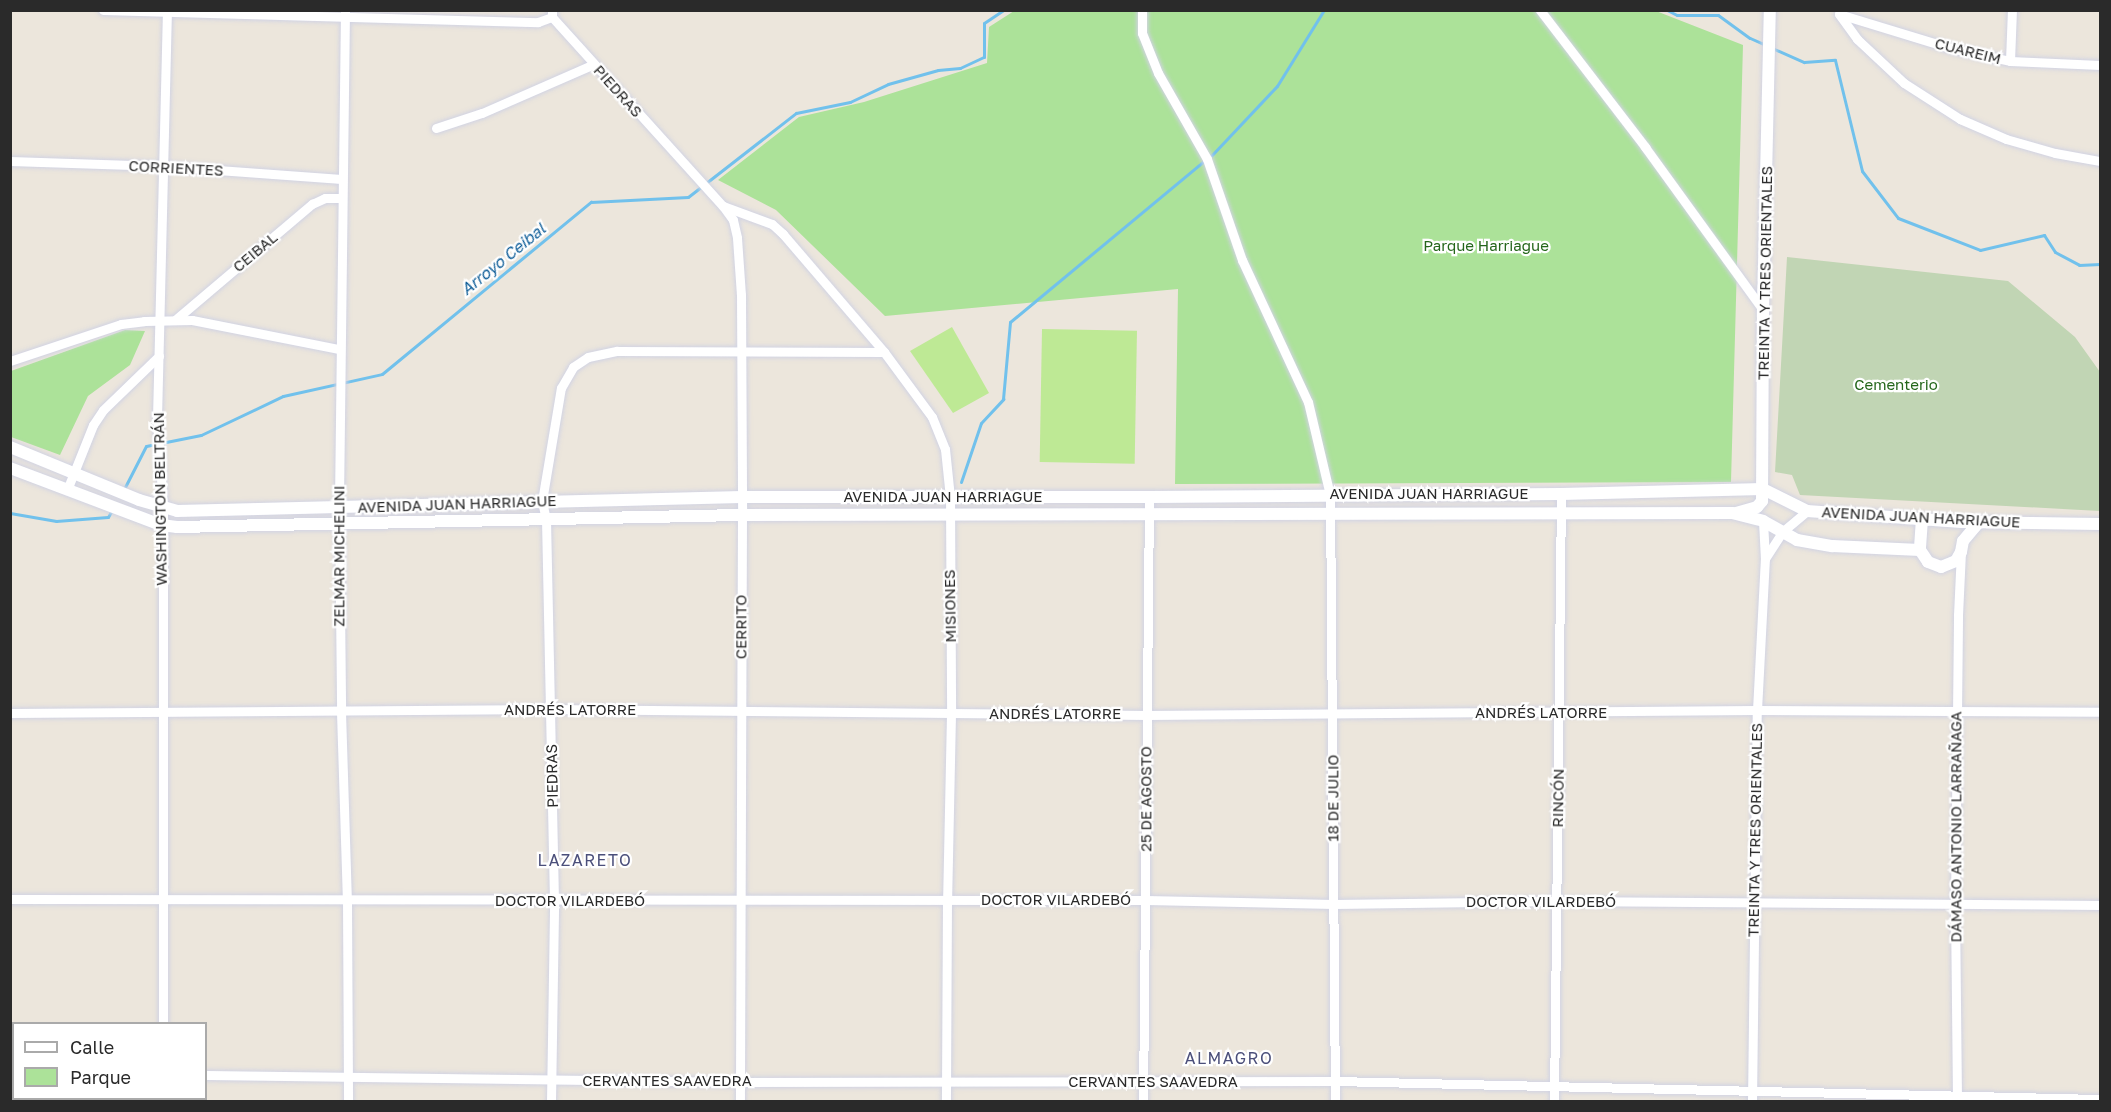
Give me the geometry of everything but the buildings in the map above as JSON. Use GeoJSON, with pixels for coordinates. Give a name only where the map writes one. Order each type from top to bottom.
{"type":"FeatureCollection","features":[{"type":"Feature","properties":{"kind":"street"},"geometry":{"type":"LineString","coordinates":[[103,10],[345,13],[538,22],[552,14]]}},
{"type":"Feature","properties":{"kind":"street","name":"18 DE JULIO"},"geometry":{"type":"LineString","coordinates":[[1142,10],[1142,33],[1158,73],[1207,159],[1242,260],[1308,402],[1330,495],[1335,1101]]}},
{"type":"Feature","properties":{"kind":"street"},"geometry":{"type":"LineString","coordinates":[[1540,10],[1645,147],[1763,310]]}},
{"type":"Feature","properties":{"kind":"street"},"geometry":{"type":"LineString","coordinates":[[2010,61],[2012,10]]}},
{"type":"Feature","properties":{"kind":"street","name":"WASHINGTON BELTRÁN"},"geometry":{"type":"LineString","coordinates":[[163,1022],[164,711],[161,525],[163,508],[157,418],[167,12]]}},
{"type":"Feature","properties":{"kind":"street","name":"TREINTA Y TRES ORIENTALES"},"geometry":{"type":"LineString","coordinates":[[1762,489],[1763,310],[1770,12]]}},
{"type":"Feature","properties":{"kind":"street","name":"ZELMAR MICHELINI"},"geometry":{"type":"LineString","coordinates":[[345,13],[339,349],[339,525],[341,712],[347,901],[348,1101]]}},
{"type":"Feature","properties":{"kind":"street","name":"PIEDRAS"},"geometry":{"type":"LineString","coordinates":[[552,14],[688,170]]}},
{"type":"Feature","properties":{"kind":"street","name":"CUAREIM"},"geometry":{"type":"LineString","coordinates":[[2100,65],[2010,61],[1950,48],[1839,14],[1857,39],[1896,76],[1928,101],[1960,120],[2006,139],[2055,153],[2100,161]]}},
{"type":"Feature","properties":{"kind":"street"},"geometry":{"type":"LineString","coordinates":[[436,128],[482,113],[594,64]]}},
{"type":"Feature","properties":{"kind":"street","name":"CORRIENTES"},"geometry":{"type":"LineString","coordinates":[[10,161],[163,166],[342,179]]}},
{"type":"Feature","properties":{"kind":"street","name":"CERRITO"},"geometry":{"type":"LineString","coordinates":[[688,170],[723,206],[733,220],[737,238],[741,351],[742,515],[740,1101]]}},
{"type":"Feature","properties":{"kind":"street","name":"CEIBAL"},"geometry":{"type":"LineString","coordinates":[[174,321],[312,204],[325,198],[341,198]]}},
{"type":"Feature","properties":{"kind":"street","name":"MISIONES"},"geometry":{"type":"LineString","coordinates":[[723,206],[772,224],[884,352],[932,417],[945,449],[950,497],[951,714],[946,1101]]}},
{"type":"Feature","properties":{"kind":"street"},"geometry":{"type":"LineString","coordinates":[[10,361],[121,324],[159,321],[219,324],[339,349]]}},
{"type":"Feature","properties":{"kind":"street","name":"PIEDRAS"},"geometry":{"type":"LineString","coordinates":[[551,1101],[554,901],[546,520],[542,501],[561,388],[573,367],[588,357],[617,351],[741,351]]}},
{"type":"Feature","properties":{"kind":"street"},"geometry":{"type":"LineString","coordinates":[[741,351],[884,352]]}},
{"type":"Feature","properties":{"kind":"street"},"geometry":{"type":"LineString","coordinates":[[67,490],[93,425],[102,410],[159,356]]}},
{"type":"Feature","properties":{"kind":"street","name":"AVENIDA JUAN HARRIAGUE"},"geometry":{"type":"LineString","coordinates":[[10,447],[139,500],[177,511],[741,497],[1561,494],[1762,489],[1807,511],[1957,522],[2100,524]]}},
{"type":"Feature","properties":{"kind":"street","name":"AVENIDA JUAN HARRIAGUE"},"geometry":{"type":"LineString","coordinates":[[10,468],[161,525],[177,527],[742,515],[1732,513],[1763,521],[1797,540],[1832,546],[1920,550]]}},
{"type":"Feature","properties":{"kind":"street"},"geometry":{"type":"LineString","coordinates":[[1748,489],[1735,497],[1732,513],[1761,505],[1762,489]]}},
{"type":"Feature","properties":{"kind":"street","name":"RINCÓN"},"geometry":{"type":"LineString","coordinates":[[1554,1101],[1561,494]]}},
{"type":"Feature","properties":{"kind":"street","name":"25 DE AGOSTO"},"geometry":{"type":"LineString","coordinates":[[1143,1101],[1149,497]]}},
{"type":"Feature","properties":{"kind":"street","name":"TREINTA Y TRES ORIENTALES"},"geometry":{"type":"LineString","coordinates":[[1765,559],[1782,532],[1807,511]]}},
{"type":"Feature","properties":{"kind":"street"},"geometry":{"type":"LineString","coordinates":[[1922,519],[1920,550],[1928,562],[1941,567],[1956,561],[1962,547],[1979,522]]}},
{"type":"Feature","properties":{"kind":"street","name":"TREINTA Y TRES ORIENTALES"},"geometry":{"type":"LineString","coordinates":[[1752,1101],[1753,902],[1757,710],[1765,559],[1763,521]]}},
{"type":"Feature","properties":{"kind":"street"},"geometry":{"type":"LineString","coordinates":[[1957,522],[1962,547]]}},
{"type":"Feature","properties":{"kind":"street","name":"DÁMASO ANTONIO LARRAÑAGA"},"geometry":{"type":"LineString","coordinates":[[1957,1099],[1955,906],[1962,547]]}},
{"type":"Feature","properties":{"kind":"street","name":"ANDRÉS LATORRE"},"geometry":{"type":"LineString","coordinates":[[10,713],[551,709],[1147,715],[1757,710],[2100,712]]}},
{"type":"Feature","properties":{"kind":"street","name":"DOCTOR VILARDEBÓ"},"geometry":{"type":"LineString","coordinates":[[10,899],[1146,900],[1334,904],[1557,901],[1955,906],[2100,905]]}},
{"type":"Feature","properties":{"kind":"street","name":"CERVANTES SAAVEDRA"},"geometry":{"type":"LineString","coordinates":[[207,1075],[740,1082],[1335,1082],[1752,1089],[1957,1099],[2100,1099]]}},
{"type":"Feature","properties":{"kind":"green space","name":"Parque Harriague"},"geometry":{"type":"Polygon","coordinates":[[[1014,11],[1656,11],[1743,45],[1731,482],[1175,484],[1178,289],[885,316],[776,210],[718,180],[799,117],[864,102],[987,63],[989,27],[1014,11]]]}},
{"type":"Feature","properties":{"kind":"green space","name":"Cementerio"},"geometry":{"type":"Polygon","coordinates":[[[1787,257],[2008,281],[2075,337],[2100,372],[2100,511],[1800,495],[1792,475],[1775,472],[1787,257]]]}},
{"type":"Feature","properties":{"kind":"green space"},"geometry":{"type":"Polygon","coordinates":[[[952,327],[989,393],[953,413],[910,351],[952,327]]]}},
{"type":"Feature","properties":{"kind":"green space"},"geometry":{"type":"Polygon","coordinates":[[[1042,329],[1137,331],[1135,464],[1040,462],[1042,329]]]}},
{"type":"Feature","properties":{"kind":"green space"},"geometry":{"type":"Polygon","coordinates":[[[125,330],[145,331],[130,365],[88,396],[60,455],[11,437],[11,371],[125,330]]]}},
{"type":"Feature","properties":{"kind":"waterway","name":"Arroyo Ceibal"},"geometry":{"type":"LineString","coordinates":[[124,489],[146,446],[201,435],[283,396],[382,374],[591,202],[688,197],[796,113],[850,102],[888,84],[938,70],[960,68],[984,57],[984,23],[1003,10]]}},
{"type":"Feature","properties":{"kind":"waterway"},"geometry":{"type":"LineString","coordinates":[[1211,156],[1277,86],[1324,10]]}},
{"type":"Feature","properties":{"kind":"waterway","name":"Arroyo Ceibal"},"geometry":{"type":"LineString","coordinates":[[1667,10],[1677,15],[1718,15],[1750,38],[1766,45]]}},
{"type":"Feature","properties":{"kind":"waterway","name":"Arroyo Ceibal"},"geometry":{"type":"LineString","coordinates":[[1772,48],[1804,62],[1835,60],[1862,171],[1898,218],[1980,250],[2044,235],[2055,252],[2079,265],[2100,264]]}},
{"type":"Feature","properties":{"kind":"waterway"},"geometry":{"type":"LineString","coordinates":[[961,482],[981,423],[1003,399],[1010,322],[1203,162]]}},
{"type":"Feature","properties":{"kind":"waterway","name":"Arroyo Ceibal"},"geometry":{"type":"LineString","coordinates":[[10,513],[56,521],[108,517],[112,510]]}},
{"type":"Feature","properties":{"kind":"district","name":"LAZARETO"},"geometry":{"type":"Point","coordinates":[585,860]}},
{"type":"Feature","properties":{"kind":"district","name":"ALMAGRO"},"geometry":{"type":"Point","coordinates":[1229,1058]}}]}
